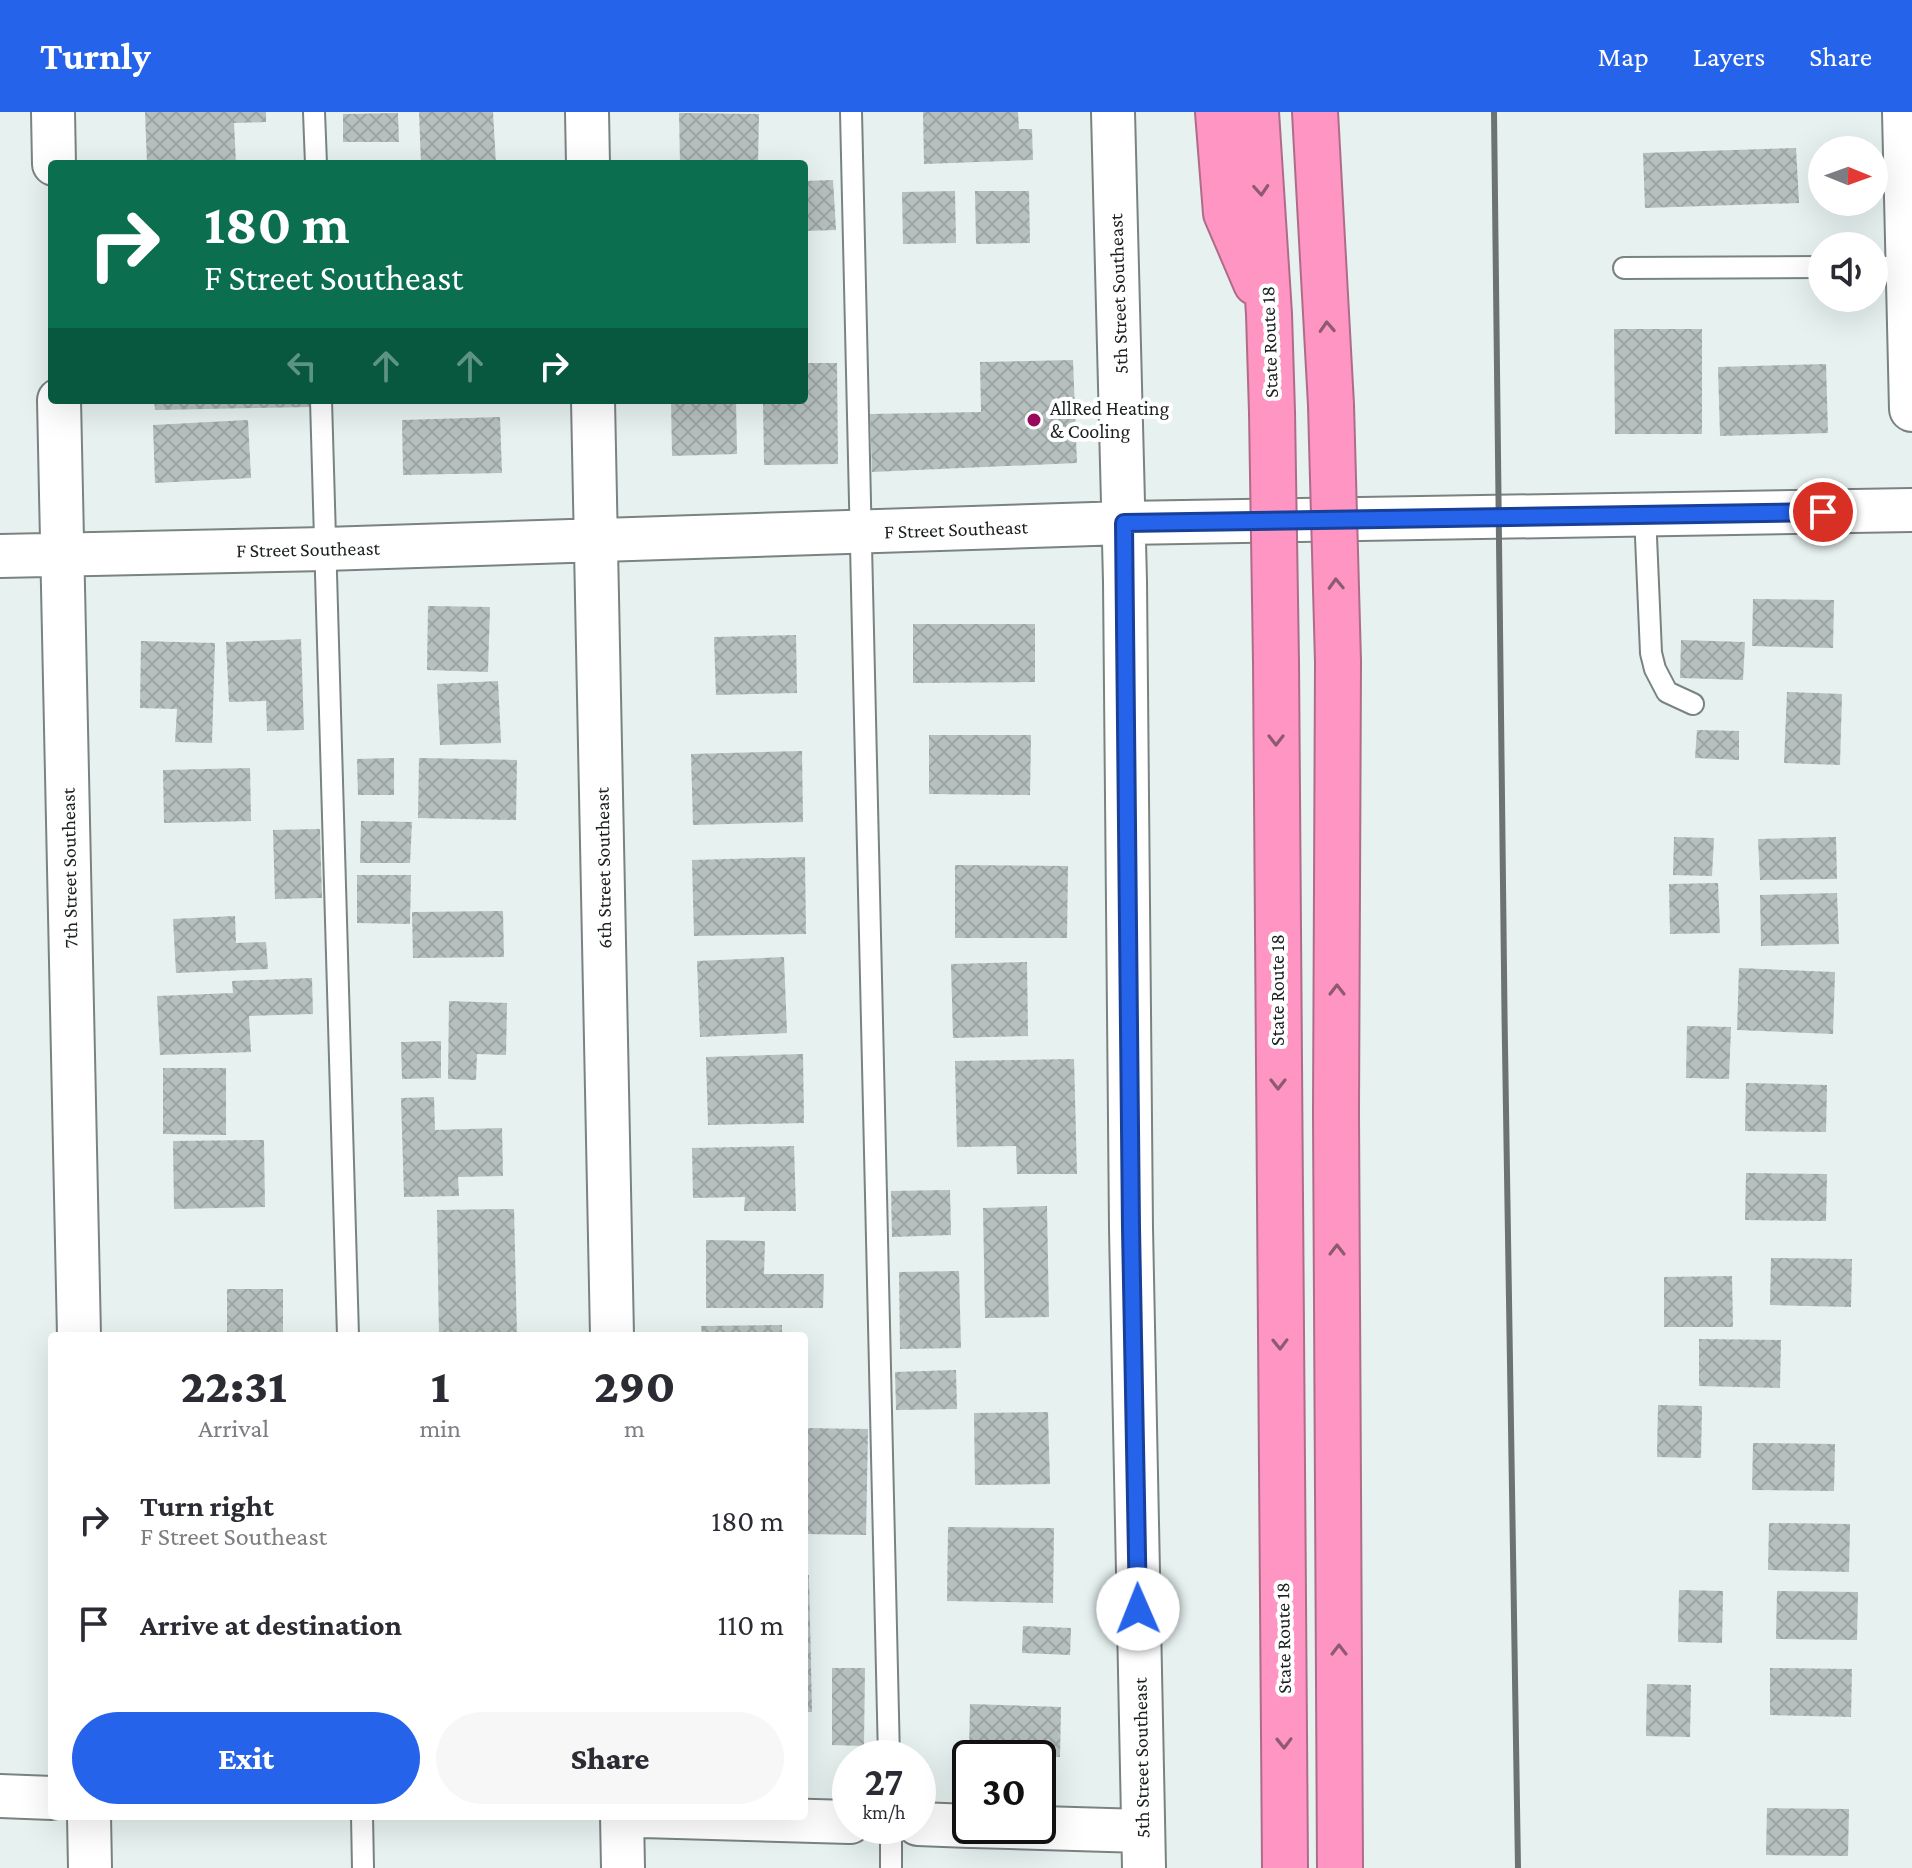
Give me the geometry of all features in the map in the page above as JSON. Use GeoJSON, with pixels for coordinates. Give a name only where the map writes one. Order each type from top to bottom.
{"type":"FeatureCollection","features":[{"type":"Feature","properties":{"kind":"highway"},"geometry":{"type":"LineString","coordinates":[[1218,112],[1226,213],[1269,314]]}},
{"type":"Feature","properties":{"kind":"highway","name":"State Route 18"},"geometry":{"type":"LineString","coordinates":[[1256,112],[1272,412],[1285,1868]]}},
{"type":"Feature","properties":{"kind":"highway"},"geometry":{"type":"LineString","coordinates":[[1316,115],[1331,405],[1338,662],[1336,1113],[1340,1868]]}},
{"type":"Feature","properties":{"kind":"street"},"geometry":{"type":"LineString","coordinates":[[53,112],[54,160]]}},
{"type":"Feature","properties":{"kind":"street"},"geometry":{"type":"LineString","coordinates":[[587,112],[588,160]]}},
{"type":"Feature","properties":{"kind":"street","name":"5th Street Southeast"},"geometry":{"type":"LineString","coordinates":[[1113,112],[1124,523],[1131,1228],[1143,1850]]}},
{"type":"Feature","properties":{"kind":"street"},"geometry":{"type":"LineString","coordinates":[[1905,112],[1909,170],[1892,267],[1912,409]]}},
{"type":"Feature","properties":{"kind":"street","name":"7th Street Southeast"},"geometry":{"type":"LineString","coordinates":[[59,404],[79,1332]]}},
{"type":"Feature","properties":{"kind":"street","name":"6th Street Southeast"},"geometry":{"type":"LineString","coordinates":[[593,404],[612,1332]]}},
{"type":"Feature","properties":{"kind":"street","name":"F Street Southeast"},"geometry":{"type":"LineString","coordinates":[[0,556],[325,549],[1124,523],[1912,510]]}},
{"type":"Feature","properties":{"kind":"street"},"geometry":{"type":"LineString","coordinates":[[0,1796],[48,1798]]}},
{"type":"Feature","properties":{"kind":"street"},"geometry":{"type":"LineString","coordinates":[[89,1820],[90,1868]]}},
{"type":"Feature","properties":{"kind":"street"},"geometry":{"type":"LineString","coordinates":[[622,1820],[623,1868]]}},
{"type":"Feature","properties":{"kind":"street"},"geometry":{"type":"LineString","coordinates":[[781,1820],[832,1821]]}},
{"type":"Feature","properties":{"kind":"street"},"geometry":{"type":"LineString","coordinates":[[1056,1838],[1143,1850]]}},
{"type":"Feature","properties":{"kind":"lane"},"geometry":{"type":"LineString","coordinates":[[314,112],[316,160]]}},
{"type":"Feature","properties":{"kind":"lane"},"geometry":{"type":"LineString","coordinates":[[851,112],[889,1740]]}},
{"type":"Feature","properties":{"kind":"lane"},"geometry":{"type":"LineString","coordinates":[[1624,268],[1808,267]]}},
{"type":"Feature","properties":{"kind":"lane"},"geometry":{"type":"LineString","coordinates":[[321,404],[348,1332]]}},
{"type":"Feature","properties":{"kind":"lane"},"geometry":{"type":"LineString","coordinates":[[1645,514],[1651,653],[1655,669],[1667,692],[1693,704]]}},
{"type":"Feature","properties":{"kind":"lane"},"geometry":{"type":"LineString","coordinates":[[362,1820],[363,1868]]}},
{"type":"Feature","properties":{"kind":"lane"},"geometry":{"type":"LineString","coordinates":[[891,1844],[891,1868]]}},
{"type":"Feature","properties":{"kind":"building"},"geometry":{"type":"Polygon","coordinates":[[[145,112],[266,112],[266,122],[234,123],[236,160],[147,160],[145,112]]]}},
{"type":"Feature","properties":{"kind":"building"},"geometry":{"type":"Polygon","coordinates":[[[419,112],[493,112],[496,160],[421,160],[419,112]]]}},
{"type":"Feature","properties":{"kind":"building"},"geometry":{"type":"Polygon","coordinates":[[[923,112],[1018,112],[1019,129],[1032,129],[1033,160],[924,164],[923,112]]]}},
{"type":"Feature","properties":{"kind":"building"},"geometry":{"type":"Polygon","coordinates":[[[398,113],[399,142],[343,142],[343,114],[398,113]]]}},
{"type":"Feature","properties":{"kind":"building"},"geometry":{"type":"Polygon","coordinates":[[[679,113],[759,114],[758,160],[680,160],[679,113]]]}},
{"type":"Feature","properties":{"kind":"building"},"geometry":{"type":"Polygon","coordinates":[[[1796,148],[1799,203],[1645,208],[1643,153],[1796,148]]]}},
{"type":"Feature","properties":{"kind":"building"},"geometry":{"type":"Polygon","coordinates":[[[833,180],[836,230],[808,231],[808,181],[833,180]]]}},
{"type":"Feature","properties":{"kind":"building"},"geometry":{"type":"Polygon","coordinates":[[[955,191],[956,243],[903,244],[902,192],[955,191]]]}},
{"type":"Feature","properties":{"kind":"building"},"geometry":{"type":"Polygon","coordinates":[[[975,191],[1029,191],[1030,243],[976,244],[975,191]]]}},
{"type":"Feature","properties":{"kind":"building"},"geometry":{"type":"Polygon","coordinates":[[[1614,329],[1702,329],[1702,434],[1615,434],[1614,329]]]}},
{"type":"Feature","properties":{"kind":"building"},"geometry":{"type":"Polygon","coordinates":[[[1073,360],[1077,463],[872,472],[870,414],[981,412],[980,362],[1073,360]]]}},
{"type":"Feature","properties":{"kind":"building"},"geometry":{"type":"Polygon","coordinates":[[[808,363],[837,363],[838,464],[764,465],[763,404],[808,404],[808,363]]]}},
{"type":"Feature","properties":{"kind":"building"},"geometry":{"type":"Polygon","coordinates":[[[1826,364],[1828,433],[1720,436],[1718,367],[1826,364]]]}},
{"type":"Feature","properties":{"kind":"building"},"geometry":{"type":"Polygon","coordinates":[[[154,404],[313,404],[313,407],[155,410],[154,404]]]}},
{"type":"Feature","properties":{"kind":"building"},"geometry":{"type":"Polygon","coordinates":[[[671,404],[736,404],[737,454],[672,456],[671,404]]]}},
{"type":"Feature","properties":{"kind":"building"},"geometry":{"type":"Polygon","coordinates":[[[500,417],[502,473],[403,475],[402,420],[500,417]]]}},
{"type":"Feature","properties":{"kind":"building"},"geometry":{"type":"Polygon","coordinates":[[[248,420],[251,478],[155,483],[153,425],[248,420]]]}},
{"type":"Feature","properties":{"kind":"building"},"geometry":{"type":"Polygon","coordinates":[[[1753,599],[1834,600],[1833,648],[1752,646],[1753,599]]]}},
{"type":"Feature","properties":{"kind":"building"},"geometry":{"type":"Polygon","coordinates":[[[428,606],[490,607],[488,672],[427,670],[428,606]]]}},
{"type":"Feature","properties":{"kind":"building"},"geometry":{"type":"Polygon","coordinates":[[[913,624],[1035,624],[1035,682],[913,683],[913,624]]]}},
{"type":"Feature","properties":{"kind":"building"},"geometry":{"type":"Polygon","coordinates":[[[796,635],[797,693],[716,695],[714,637],[796,635]]]}},
{"type":"Feature","properties":{"kind":"building"},"geometry":{"type":"Polygon","coordinates":[[[301,639],[304,730],[267,731],[266,701],[229,702],[226,642],[301,639]]]}},
{"type":"Feature","properties":{"kind":"building"},"geometry":{"type":"Polygon","coordinates":[[[1681,640],[1745,642],[1743,680],[1680,678],[1681,640]]]}},
{"type":"Feature","properties":{"kind":"building"},"geometry":{"type":"Polygon","coordinates":[[[141,641],[215,643],[212,743],[175,742],[177,709],[140,708],[141,641]]]}},
{"type":"Feature","properties":{"kind":"building"},"geometry":{"type":"Polygon","coordinates":[[[498,681],[501,743],[440,745],[437,684],[498,681]]]}},
{"type":"Feature","properties":{"kind":"building"},"geometry":{"type":"Polygon","coordinates":[[[1787,692],[1842,694],[1840,765],[1784,763],[1787,692]]]}},
{"type":"Feature","properties":{"kind":"building"},"geometry":{"type":"Polygon","coordinates":[[[1697,730],[1739,731],[1739,760],[1695,758],[1697,730]]]}},
{"type":"Feature","properties":{"kind":"building"},"geometry":{"type":"Polygon","coordinates":[[[929,735],[1031,735],[1030,795],[929,794],[929,735]]]}},
{"type":"Feature","properties":{"kind":"building"},"geometry":{"type":"Polygon","coordinates":[[[802,751],[803,822],[693,825],[691,754],[802,751]]]}},
{"type":"Feature","properties":{"kind":"building"},"geometry":{"type":"Polygon","coordinates":[[[394,758],[394,795],[358,795],[357,759],[394,758]]]}},
{"type":"Feature","properties":{"kind":"building"},"geometry":{"type":"Polygon","coordinates":[[[419,758],[517,760],[516,820],[418,818],[419,758]]]}},
{"type":"Feature","properties":{"kind":"building"},"geometry":{"type":"Polygon","coordinates":[[[250,768],[251,821],[164,823],[163,770],[250,768]]]}},
{"type":"Feature","properties":{"kind":"building"},"geometry":{"type":"Polygon","coordinates":[[[361,821],[412,822],[410,863],[360,863],[361,821]]]}},
{"type":"Feature","properties":{"kind":"building"},"geometry":{"type":"Polygon","coordinates":[[[320,829],[322,898],[275,899],[273,830],[320,829]]]}},
{"type":"Feature","properties":{"kind":"building"},"geometry":{"type":"Polygon","coordinates":[[[1674,837],[1714,838],[1712,876],[1673,875],[1674,837]]]}},
{"type":"Feature","properties":{"kind":"building"},"geometry":{"type":"Polygon","coordinates":[[[1836,837],[1837,879],[1760,880],[1758,839],[1836,837]]]}},
{"type":"Feature","properties":{"kind":"building"},"geometry":{"type":"Polygon","coordinates":[[[805,857],[806,934],[694,936],[692,860],[805,857]]]}},
{"type":"Feature","properties":{"kind":"building"},"geometry":{"type":"Polygon","coordinates":[[[955,865],[1068,866],[1067,938],[955,938],[955,865]]]}},
{"type":"Feature","properties":{"kind":"building"},"geometry":{"type":"Polygon","coordinates":[[[357,875],[411,875],[410,924],[357,923],[357,875]]]}},
{"type":"Feature","properties":{"kind":"building"},"geometry":{"type":"Polygon","coordinates":[[[1718,883],[1720,933],[1670,934],[1669,884],[1718,883]]]}},
{"type":"Feature","properties":{"kind":"building"},"geometry":{"type":"Polygon","coordinates":[[[1837,893],[1839,944],[1761,946],[1760,895],[1837,893]]]}},
{"type":"Feature","properties":{"kind":"building"},"geometry":{"type":"Polygon","coordinates":[[[503,911],[504,957],[413,958],[412,912],[503,911]]]}},
{"type":"Feature","properties":{"kind":"building"},"geometry":{"type":"Polygon","coordinates":[[[235,916],[236,943],[266,942],[268,969],[176,973],[173,919],[235,916]]]}},
{"type":"Feature","properties":{"kind":"building"},"geometry":{"type":"Polygon","coordinates":[[[784,957],[787,1033],[700,1037],[697,961],[784,957]]]}},
{"type":"Feature","properties":{"kind":"building"},"geometry":{"type":"Polygon","coordinates":[[[1027,962],[1028,1036],[953,1038],[951,964],[1027,962]]]}},
{"type":"Feature","properties":{"kind":"building"},"geometry":{"type":"Polygon","coordinates":[[[1739,968],[1835,972],[1833,1034],[1737,1030],[1739,968]]]}},
{"type":"Feature","properties":{"kind":"building"},"geometry":{"type":"Polygon","coordinates":[[[312,978],[313,1014],[249,1016],[251,1052],[160,1055],[157,996],[233,993],[232,981],[312,978]]]}},
{"type":"Feature","properties":{"kind":"building"},"geometry":{"type":"Polygon","coordinates":[[[449,1001],[507,1003],[506,1055],[477,1054],[476,1080],[448,1079],[449,1001]]]}},
{"type":"Feature","properties":{"kind":"building"},"geometry":{"type":"Polygon","coordinates":[[[1687,1026],[1731,1027],[1729,1079],[1686,1078],[1687,1026]]]}},
{"type":"Feature","properties":{"kind":"building"},"geometry":{"type":"Polygon","coordinates":[[[441,1041],[441,1078],[402,1079],[401,1042],[441,1041]]]}},
{"type":"Feature","properties":{"kind":"building"},"geometry":{"type":"Polygon","coordinates":[[[803,1054],[804,1123],[708,1125],[706,1057],[803,1054]]]}},
{"type":"Feature","properties":{"kind":"building"},"geometry":{"type":"Polygon","coordinates":[[[1074,1059],[1077,1174],[1017,1174],[1016,1146],[957,1147],[955,1061],[1074,1059]]]}},
{"type":"Feature","properties":{"kind":"building"},"geometry":{"type":"Polygon","coordinates":[[[163,1068],[226,1068],[226,1135],[163,1134],[163,1068]]]}},
{"type":"Feature","properties":{"kind":"building"},"geometry":{"type":"Polygon","coordinates":[[[1746,1083],[1827,1085],[1826,1132],[1745,1131],[1746,1083]]]}},
{"type":"Feature","properties":{"kind":"building"},"geometry":{"type":"Polygon","coordinates":[[[434,1097],[435,1130],[502,1128],[503,1176],[458,1177],[459,1196],[404,1197],[401,1098],[434,1097]]]}},
{"type":"Feature","properties":{"kind":"building"},"geometry":{"type":"Polygon","coordinates":[[[264,1140],[265,1207],[174,1209],[173,1141],[264,1140]]]}},
{"type":"Feature","properties":{"kind":"building"},"geometry":{"type":"Polygon","coordinates":[[[794,1146],[796,1211],[744,1211],[745,1197],[693,1198],[692,1148],[794,1146]]]}},
{"type":"Feature","properties":{"kind":"building"},"geometry":{"type":"Polygon","coordinates":[[[1746,1173],[1827,1174],[1826,1221],[1745,1220],[1746,1173]]]}},
{"type":"Feature","properties":{"kind":"building"},"geometry":{"type":"Polygon","coordinates":[[[950,1190],[951,1235],[892,1237],[891,1191],[950,1190]]]}},
{"type":"Feature","properties":{"kind":"building"},"geometry":{"type":"Polygon","coordinates":[[[1047,1206],[1049,1317],[985,1318],[983,1208],[1047,1206]]]}},
{"type":"Feature","properties":{"kind":"building"},"geometry":{"type":"Polygon","coordinates":[[[514,1209],[517,1332],[439,1332],[437,1210],[514,1209]]]}},
{"type":"Feature","properties":{"kind":"building"},"geometry":{"type":"Polygon","coordinates":[[[706,1240],[765,1241],[764,1274],[824,1274],[823,1308],[706,1308],[706,1240]]]}},
{"type":"Feature","properties":{"kind":"building"},"geometry":{"type":"Polygon","coordinates":[[[1771,1258],[1852,1259],[1851,1307],[1770,1305],[1771,1258]]]}},
{"type":"Feature","properties":{"kind":"building"},"geometry":{"type":"Polygon","coordinates":[[[959,1271],[961,1348],[900,1349],[899,1272],[959,1271]]]}},
{"type":"Feature","properties":{"kind":"building"},"geometry":{"type":"Polygon","coordinates":[[[1732,1276],[1733,1327],[1664,1327],[1664,1277],[1732,1276]]]}},
{"type":"Feature","properties":{"kind":"building"},"geometry":{"type":"Polygon","coordinates":[[[227,1289],[283,1289],[283,1332],[227,1332],[227,1289]]]}},
{"type":"Feature","properties":{"kind":"building"},"geometry":{"type":"Polygon","coordinates":[[[782,1325],[782,1332],[702,1332],[701,1326],[782,1325]]]}},
{"type":"Feature","properties":{"kind":"building"},"geometry":{"type":"Polygon","coordinates":[[[1699,1339],[1781,1340],[1780,1388],[1699,1386],[1699,1339]]]}},
{"type":"Feature","properties":{"kind":"building"},"geometry":{"type":"Polygon","coordinates":[[[956,1370],[957,1409],[896,1410],[895,1372],[956,1370]]]}},
{"type":"Feature","properties":{"kind":"building"},"geometry":{"type":"Polygon","coordinates":[[[1658,1405],[1702,1406],[1701,1458],[1657,1457],[1658,1405]]]}},
{"type":"Feature","properties":{"kind":"building"},"geometry":{"type":"Polygon","coordinates":[[[1048,1412],[1050,1484],[975,1485],[974,1413],[1048,1412]]]}},
{"type":"Feature","properties":{"kind":"building"},"geometry":{"type":"Polygon","coordinates":[[[808,1428],[868,1429],[866,1535],[808,1534],[808,1428]]]}},
{"type":"Feature","properties":{"kind":"building"},"geometry":{"type":"Polygon","coordinates":[[[1753,1443],[1835,1444],[1834,1491],[1752,1490],[1753,1443]]]}},
{"type":"Feature","properties":{"kind":"building"},"geometry":{"type":"Polygon","coordinates":[[[1769,1523],[1850,1524],[1849,1572],[1768,1570],[1769,1523]]]}},
{"type":"Feature","properties":{"kind":"building"},"geometry":{"type":"Polygon","coordinates":[[[948,1527],[1054,1528],[1053,1603],[947,1601],[948,1527]]]}},
{"type":"Feature","properties":{"kind":"building"},"geometry":{"type":"Polygon","coordinates":[[[808,1575],[809,1575],[812,1712],[808,1712],[808,1575]]]}},
{"type":"Feature","properties":{"kind":"building"},"geometry":{"type":"Polygon","coordinates":[[[1679,1590],[1723,1591],[1722,1643],[1678,1642],[1679,1590]]]}},
{"type":"Feature","properties":{"kind":"building"},"geometry":{"type":"Polygon","coordinates":[[[1777,1591],[1858,1592],[1857,1640],[1776,1639],[1777,1591]]]}},
{"type":"Feature","properties":{"kind":"building"},"geometry":{"type":"Polygon","coordinates":[[[1023,1626],[1071,1628],[1070,1655],[1022,1653],[1023,1626]]]}},
{"type":"Feature","properties":{"kind":"building"},"geometry":{"type":"Polygon","coordinates":[[[832,1668],[865,1668],[864,1740],[832,1740],[832,1668]]]}},
{"type":"Feature","properties":{"kind":"building"},"geometry":{"type":"Polygon","coordinates":[[[1770,1668],[1852,1669],[1851,1717],[1770,1715],[1770,1668]]]}},
{"type":"Feature","properties":{"kind":"building"},"geometry":{"type":"Polygon","coordinates":[[[1647,1684],[1691,1685],[1690,1737],[1646,1736],[1647,1684]]]}},
{"type":"Feature","properties":{"kind":"building"},"geometry":{"type":"Polygon","coordinates":[[[970,1704],[1061,1707],[1060,1757],[1056,1757],[1056,1740],[969,1740],[970,1704]]]}},
{"type":"Feature","properties":{"kind":"building"},"geometry":{"type":"Polygon","coordinates":[[[1767,1808],[1849,1809],[1848,1856],[1766,1855],[1767,1808]]]}},
{"type":"Feature","properties":{"kind":"railway"},"geometry":{"type":"LineString","coordinates":[[1494,112],[1518,1868]]}},
{"type":"Feature","properties":{"kind":"place","name":"AllRed Heating & Cooling"},"geometry":{"type":"Point","coordinates":[1034,420]}},
{"type":"Feature","properties":{"kind":"route"},"geometry":{"type":"LineString","coordinates":[[1138,1609],[1124,523],[1823,512]]}}]}
